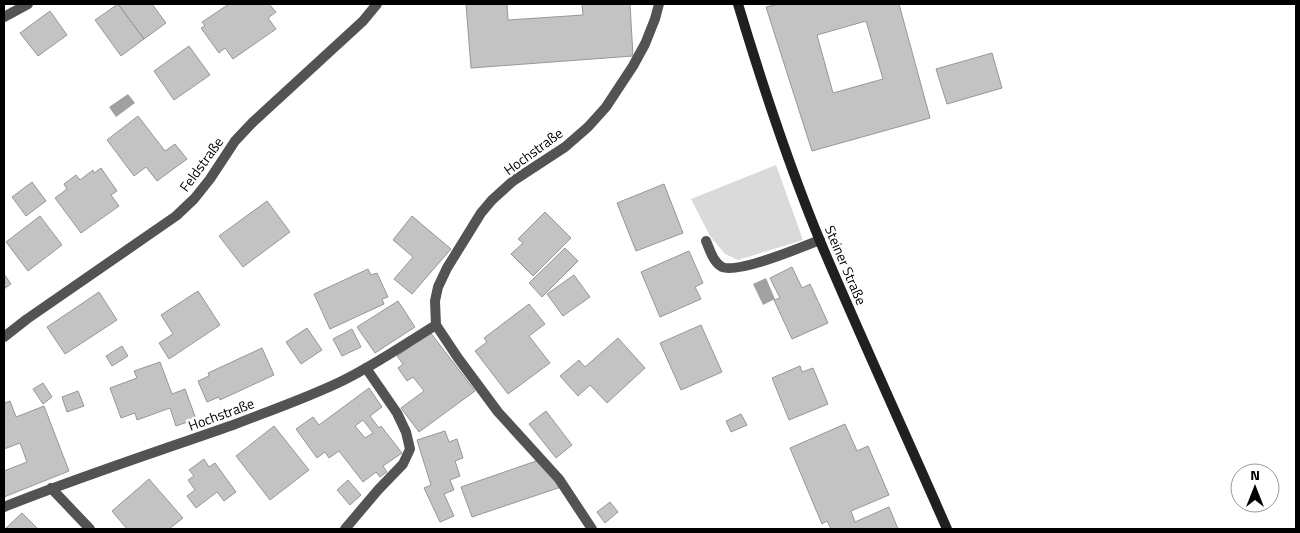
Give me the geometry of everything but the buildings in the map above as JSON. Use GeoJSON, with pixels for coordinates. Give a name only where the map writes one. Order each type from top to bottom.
{"type":"FeatureCollection","features":[{"type":"Feature","properties":{"kind":"street"},"geometry":{"type":"LineString","coordinates":[[4,17],[28,4]]}},
{"type":"Feature","properties":{"kind":"street","name":"Feldstraße"},"geometry":{"type":"LineString","coordinates":[[4,337],[176,216],[194,199],[210,179],[235,141],[253,122],[363,21],[377,4]]}},
{"type":"Feature","properties":{"kind":"street","name":"Hochstraße"},"geometry":{"type":"LineString","coordinates":[[4,506],[265,413],[313,394],[343,381],[436,325],[435,301],[438,287],[447,268],[481,213],[513,181],[571,142],[606,107],[645,44],[655,20],[659,4]]}},
{"type":"Feature","properties":{"kind":"street","name":"Steiner Straße"},"geometry":{"type":"LineString","coordinates":[[738,4],[760,79],[792,170],[820,240],[947,529]]}},
{"type":"Feature","properties":{"kind":"street"},"geometry":{"type":"LineString","coordinates":[[706,241],[712,256],[718,264],[723,267],[737,268],[820,240]]}},
{"type":"Feature","properties":{"kind":"street"},"geometry":{"type":"LineString","coordinates":[[436,325],[498,412],[559,479],[592,529]]}},
{"type":"Feature","properties":{"kind":"street"},"geometry":{"type":"LineString","coordinates":[[345,529],[403,464],[410,449],[406,432],[397,413],[366,368]]}},
{"type":"Feature","properties":{"kind":"street"},"geometry":{"type":"LineString","coordinates":[[51,488],[90,529]]}},
{"type":"Feature","properties":{"kind":"shaded area"},"geometry":{"type":"Polygon","coordinates":[[[128,94],[135,103],[116,117],[109,107],[128,94]]]}},
{"type":"Feature","properties":{"kind":"shaded area"},"geometry":{"type":"Polygon","coordinates":[[[776,165],[803,240],[738,260],[725,254],[710,236],[691,199],[776,165]]]}},
{"type":"Feature","properties":{"kind":"shaded area"},"geometry":{"type":"Polygon","coordinates":[[[766,278],[775,299],[763,305],[753,284],[766,278]]]}}]}
